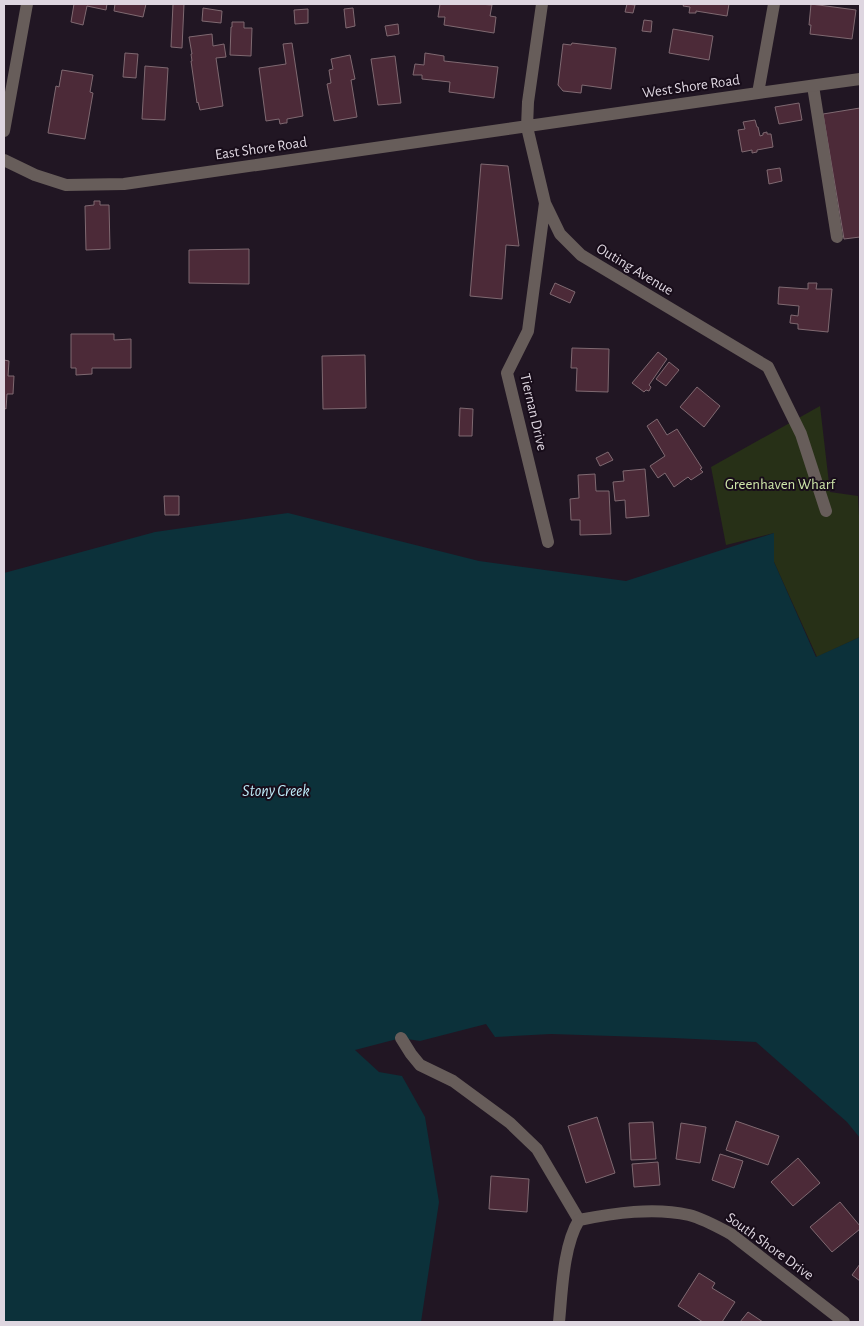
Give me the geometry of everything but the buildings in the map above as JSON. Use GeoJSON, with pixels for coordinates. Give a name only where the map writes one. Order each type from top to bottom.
{"type":"FeatureCollection","features":[{"type":"Feature","properties":{"kind":"street"},"geometry":{"type":"LineString","coordinates":[[4,131],[27,4]]}},
{"type":"Feature","properties":{"kind":"street","name":"Outing Avenue"},"geometry":{"type":"LineString","coordinates":[[542,4],[528,102],[527,126],[545,203],[560,234],[581,255],[768,368],[801,434],[826,511]]}},
{"type":"Feature","properties":{"kind":"street"},"geometry":{"type":"LineString","coordinates":[[758,93],[774,4]]}},
{"type":"Feature","properties":{"kind":"street","name":"West Shore Road"},"geometry":{"type":"LineString","coordinates":[[527,126],[860,79]]}},
{"type":"Feature","properties":{"kind":"street"},"geometry":{"type":"LineString","coordinates":[[813,86],[837,237]]}},
{"type":"Feature","properties":{"kind":"street","name":"East Shore Road"},"geometry":{"type":"LineString","coordinates":[[4,160],[35,175],[66,185],[124,184],[527,126]]}},
{"type":"Feature","properties":{"kind":"street","name":"Tiernan Drive"},"geometry":{"type":"LineString","coordinates":[[545,203],[528,331],[507,373],[548,542]]}},
{"type":"Feature","properties":{"kind":"street"},"geometry":{"type":"LineString","coordinates":[[401,1038],[410,1054],[420,1065],[453,1081],[510,1123],[537,1149],[579,1220],[573,1229],[568,1250],[559,1322]]}},
{"type":"Feature","properties":{"kind":"street","name":"South Shore Drive"},"geometry":{"type":"LineString","coordinates":[[579,1220],[599,1216],[658,1211],[690,1215],[731,1234],[844,1322]]}},
{"type":"Feature","properties":{"kind":"green space","name":"Greenhaven Wharf"},"geometry":{"type":"Polygon","coordinates":[[[820,406],[830,492],[858,496],[860,637],[817,657],[774,562],[774,533],[726,545],[711,467],[820,406]]]}},
{"type":"Feature","properties":{"kind":"water","name":"Stony Creek"},"geometry":{"type":"Polygon","coordinates":[[[288,513],[479,561],[626,581],[774,533],[774,562],[816,657],[860,637],[860,1138],[847,1122],[756,1042],[551,1034],[495,1037],[486,1024],[420,1041],[401,1038],[355,1050],[379,1072],[402,1076],[425,1117],[439,1202],[421,1322],[4,1322],[4,573],[155,532],[288,513]]]}}]}
